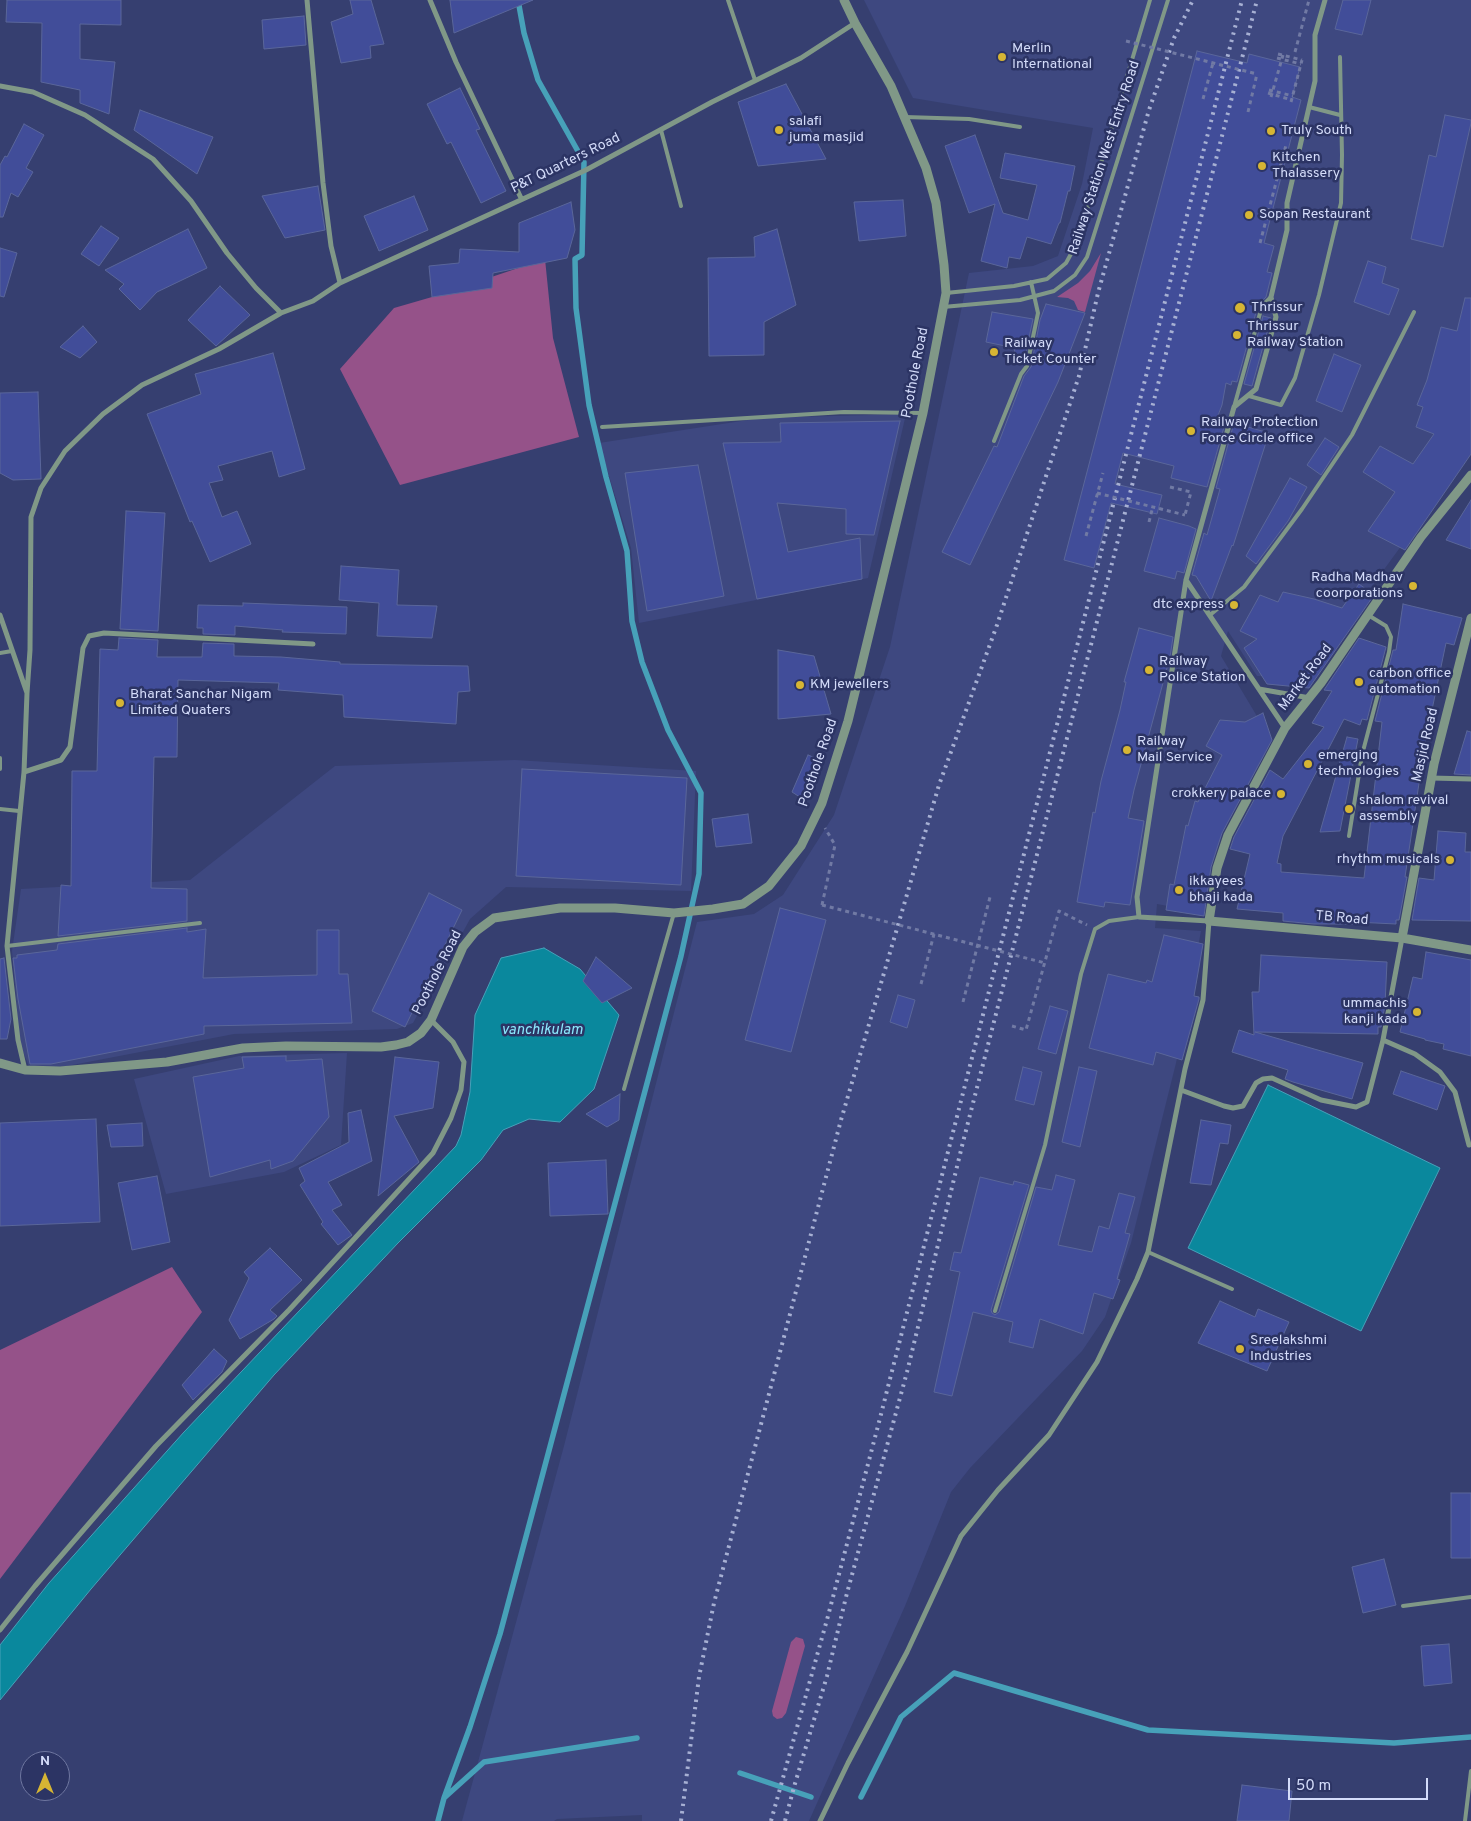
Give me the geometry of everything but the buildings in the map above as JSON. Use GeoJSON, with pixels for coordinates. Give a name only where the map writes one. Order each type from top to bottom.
{"type":"FeatureCollection","features":[{"type":"Feature","properties":{"kind":"street"},"geometry":{"type":"LineString","coordinates":[[307,0],[323,183],[331,246],[340,283]]}},
{"type":"Feature","properties":{"kind":"street"},"geometry":{"type":"LineString","coordinates":[[430,0],[456,62],[521,198]]}},
{"type":"Feature","properties":{"kind":"street","name":"Poothole Road"},"geometry":{"type":"LineString","coordinates":[[0,1063],[25,1070],[60,1071],[167,1062],[243,1048],[396,1045],[408,1042],[421,1033],[431,1020],[463,948],[475,932],[494,918],[560,908],[615,908],[678,912],[700,910],[743,904],[769,886],[800,846],[822,803],[848,721],[923,413],[946,292],[936,203],[926,168],[891,86],[844,0]]}},
{"type":"Feature","properties":{"kind":"street"},"geometry":{"type":"LineString","coordinates":[[820,1821],[848,1763],[907,1652],[961,1536],[998,1490],[1049,1435],[1097,1362],[1148,1252],[1181,1090],[1203,1000],[1209,921],[1139,917],[1137,896],[1186,580],[1234,407],[1256,389],[1276,317],[1271,297],[1287,230],[1287,203],[1315,81],[1315,35],[1325,0]]}},
{"type":"Feature","properties":{"kind":"street","name":"P&T Quarters Road"},"geometry":{"type":"LineString","coordinates":[[25,1070],[18,1040],[7,946],[24,772],[30,650],[31,517],[41,488],[65,450],[103,414],[142,385],[219,349],[281,314],[313,301],[340,283],[521,198],[586,170],[800,58],[855,23]]}},
{"type":"Feature","properties":{"kind":"street"},"geometry":{"type":"LineString","coordinates":[[0,86],[33,92],[86,115],[153,160],[190,201],[227,253],[250,281],[281,314]]}},
{"type":"Feature","properties":{"kind":"street","name":"Market Road"},"geometry":{"type":"LineString","coordinates":[[1209,921],[1217,868],[1228,835],[1285,728],[1310,698],[1421,537],[1471,475]]}},
{"type":"Feature","properties":{"kind":"street"},"geometry":{"type":"LineString","coordinates":[[1186,580],[1285,728]]}},
{"type":"Feature","properties":{"kind":"street"},"geometry":{"type":"LineString","coordinates":[[0,615],[27,694]]}},
{"type":"Feature","properties":{"kind":"street","name":"Masjid Road"},"geometry":{"type":"LineString","coordinates":[[1402,938],[1431,778],[1471,618]]}},
{"type":"Feature","properties":{"kind":"street"},"geometry":{"type":"LineString","coordinates":[[24,772],[61,760],[70,747],[83,648],[89,636],[104,633],[313,644]]}},
{"type":"Feature","properties":{"kind":"street"},"geometry":{"type":"LineString","coordinates":[[1259,689],[1310,698]]}},
{"type":"Feature","properties":{"kind":"street"},"geometry":{"type":"LineString","coordinates":[[1431,778],[1471,779]]}},
{"type":"Feature","properties":{"kind":"street","name":"TB Road"},"geometry":{"type":"LineString","coordinates":[[1209,921],[1402,938],[1471,950]]}},
{"type":"Feature","properties":{"kind":"street"},"geometry":{"type":"LineString","coordinates":[[1181,1090],[1233,1108],[1242,1106],[1256,1083],[1263,1079],[1272,1078],[1321,1100],[1356,1107],[1368,1102],[1383,1040],[1402,938]]}},
{"type":"Feature","properties":{"kind":"street"},"geometry":{"type":"LineString","coordinates":[[0,1630],[35,1586],[156,1446],[289,1310],[433,1153],[461,1090],[464,1062],[453,1042],[431,1020]]}},
{"type":"Feature","properties":{"kind":"street"},"geometry":{"type":"LineString","coordinates":[[1383,1040],[1415,1054],[1440,1072],[1454,1092],[1469,1145]]}},
{"type":"Feature","properties":{"kind":"lane"},"geometry":{"type":"LineString","coordinates":[[728,0],[755,80]]}},
{"type":"Feature","properties":{"kind":"lane","name":"Railway Station West Entry Road"},"geometry":{"type":"LineString","coordinates":[[946,292],[1014,286],[1047,279],[1066,264],[1077,243],[1150,0]]}},
{"type":"Feature","properties":{"kind":"lane","name":"Railway Station West Entry Road"},"geometry":{"type":"LineString","coordinates":[[943,307],[1020,300],[1054,291],[1074,275],[1087,257],[1168,0]]}},
{"type":"Feature","properties":{"kind":"lane"},"geometry":{"type":"LineString","coordinates":[[1249,396],[1281,404],[1295,378],[1319,295],[1341,203],[1340,57]]}},
{"type":"Feature","properties":{"kind":"lane"},"geometry":{"type":"LineString","coordinates":[[1309,107],[1340,115]]}},
{"type":"Feature","properties":{"kind":"lane"},"geometry":{"type":"LineString","coordinates":[[904,118],[968,119],[1020,127]]}},
{"type":"Feature","properties":{"kind":"lane"},"geometry":{"type":"LineString","coordinates":[[661,130],[681,206]]}},
{"type":"Feature","properties":{"kind":"lane"},"geometry":{"type":"LineString","coordinates":[[994,441],[1021,374],[1028,366],[1038,313],[1030,282]]}},
{"type":"Feature","properties":{"kind":"lane"},"geometry":{"type":"LineString","coordinates":[[1234,407],[1262,306],[1271,297]]}},
{"type":"Feature","properties":{"kind":"lane"},"geometry":{"type":"LineString","coordinates":[[1210,615],[1244,587],[1336,460],[1352,435],[1414,312]]}},
{"type":"Feature","properties":{"kind":"lane"},"geometry":{"type":"LineString","coordinates":[[602,427],[844,412],[923,413]]}},
{"type":"Feature","properties":{"kind":"lane"},"geometry":{"type":"LineString","coordinates":[[1348,836],[1362,755],[1389,652],[1391,637],[1386,626],[1368,615]]}},
{"type":"Feature","properties":{"kind":"lane"},"geometry":{"type":"LineString","coordinates":[[0,653],[12,652]]}},
{"type":"Feature","properties":{"kind":"lane"},"geometry":{"type":"LineString","coordinates":[[0,758],[0,769]]}},
{"type":"Feature","properties":{"kind":"lane"},"geometry":{"type":"LineString","coordinates":[[0,809],[19,811]]}},
{"type":"Feature","properties":{"kind":"lane"},"geometry":{"type":"LineString","coordinates":[[624,1090],[678,912]]}},
{"type":"Feature","properties":{"kind":"lane"},"geometry":{"type":"LineString","coordinates":[[995,1311],[1045,1145],[1081,974],[1095,929],[1109,921],[1139,917]]}},
{"type":"Feature","properties":{"kind":"lane"},"geometry":{"type":"LineString","coordinates":[[7,946],[200,923]]}},
{"type":"Feature","properties":{"kind":"lane"},"geometry":{"type":"LineString","coordinates":[[1148,1252],[1232,1288]]}},
{"type":"Feature","properties":{"kind":"lane"},"geometry":{"type":"LineString","coordinates":[[1403,1606],[1471,1597]]}},
{"type":"Feature","properties":{"kind":"lane"},"geometry":{"type":"LineString","coordinates":[[1465,1821],[1471,1771]]}},
{"type":"Feature","properties":{"kind":"path"},"geometry":{"type":"LineString","coordinates":[[1295,52],[1309,0]]}},
{"type":"Feature","properties":{"kind":"path"},"geometry":{"type":"LineString","coordinates":[[1301,36],[1302,45]]}},
{"type":"Feature","properties":{"kind":"path"},"geometry":{"type":"LineString","coordinates":[[1126,41],[1258,74],[1248,112]]}},
{"type":"Feature","properties":{"kind":"path"},"geometry":{"type":"LineString","coordinates":[[1302,54],[1303,73]]}},
{"type":"Feature","properties":{"kind":"path"},"geometry":{"type":"LineString","coordinates":[[1279,55],[1302,61],[1293,101],[1269,93],[1279,55]]}},
{"type":"Feature","properties":{"kind":"path"},"geometry":{"type":"LineString","coordinates":[[1203,99],[1213,63]]}},
{"type":"Feature","properties":{"kind":"path"},"geometry":{"type":"LineString","coordinates":[[1293,101],[1297,87]]}},
{"type":"Feature","properties":{"kind":"path"},"geometry":{"type":"LineString","coordinates":[[1260,243],[1288,140]]}},
{"type":"Feature","properties":{"kind":"path"},"geometry":{"type":"LineString","coordinates":[[1086,536],[1103,473]]}},
{"type":"Feature","properties":{"kind":"path"},"geometry":{"type":"LineString","coordinates":[[1098,492],[1185,515],[1191,492],[1170,487]]}},
{"type":"Feature","properties":{"kind":"path"},"geometry":{"type":"LineString","coordinates":[[1149,522],[1153,506]]}},
{"type":"Feature","properties":{"kind":"path"},"geometry":{"type":"LineString","coordinates":[[835,845],[822,905],[1045,963]]}},
{"type":"Feature","properties":{"kind":"path"},"geometry":{"type":"LineString","coordinates":[[963,1002],[990,898]]}},
{"type":"Feature","properties":{"kind":"path"},"geometry":{"type":"LineString","coordinates":[[1012,1026],[1026,1030],[1059,911],[1095,929]]}},
{"type":"Feature","properties":{"kind":"path"},"geometry":{"type":"LineString","coordinates":[[921,984],[934,934]]}},
{"type":"Feature","properties":{"kind":"shaded area","name":"Thrissur Railway Station"},"geometry":{"type":"Polygon","coordinates":[[[864,0],[1471,0],[1471,450],[1305,678],[1257,676],[1228,631],[1221,656],[1267,733],[1226,799],[1190,910],[1157,904],[1155,928],[1201,931],[1176,1063],[1131,1243],[1105,1317],[1082,1351],[970,1468],[951,1492],[905,1606],[809,1821],[642,1821],[642,1815],[557,1819],[554,1821],[462,1821],[564,1446],[697,922],[754,914],[783,895],[834,815],[890,647],[969,273],[1033,266],[1058,256],[1082,184],[1093,128],[913,98],[864,0]]]}},
{"type":"Feature","properties":{"kind":"shaded area"},"geometry":{"type":"Polygon","coordinates":[[[1101,253],[1085,312],[1078,310],[1074,301],[1068,298],[1057,297],[1078,283],[1090,271],[1101,253]]]}},
{"type":"Feature","properties":{"kind":"shaded area"},"geometry":{"type":"Polygon","coordinates":[[[545,259],[553,338],[579,437],[400,485],[340,369],[394,308],[545,259]]]}},
{"type":"Feature","properties":{"kind":"shaded area"},"geometry":{"type":"Polygon","coordinates":[[[906,414],[868,578],[639,623],[631,548],[599,443],[761,418],[906,414]]]}},
{"type":"Feature","properties":{"kind":"shaded area"},"geometry":{"type":"Polygon","coordinates":[[[515,760],[696,771],[691,891],[506,887],[470,919],[413,1023],[397,1029],[234,1034],[67,1066],[30,1069],[20,1044],[12,951],[21,889],[190,880],[335,766],[515,760]]]}},
{"type":"Feature","properties":{"kind":"shaded area"},"geometry":{"type":"Polygon","coordinates":[[[347,1053],[341,1145],[284,1172],[166,1194],[134,1079],[239,1056],[347,1053]]]}},
{"type":"Feature","properties":{"kind":"shaded area"},"geometry":{"type":"Polygon","coordinates":[[[172,1267],[202,1312],[0,1579],[0,1350],[172,1267]]]}},
{"type":"Feature","properties":{"kind":"shaded area"},"geometry":{"type":"Polygon","coordinates":[[[796,1637],[803,1639],[805,1646],[786,1713],[782,1718],[777,1719],[773,1716],[772,1711],[791,1642],[796,1637]]]}},
{"type":"Feature","properties":{"kind":"water","name":"vanchikulam"},"geometry":{"type":"Polygon","coordinates":[[[544,948],[580,969],[619,1015],[594,1089],[560,1122],[529,1119],[503,1130],[481,1160],[398,1243],[274,1375],[91,1589],[0,1700],[0,1645],[49,1583],[184,1432],[456,1146],[461,1135],[470,1092],[475,1015],[501,958],[544,948]]]}},
{"type":"Feature","properties":{"kind":"water"},"geometry":{"type":"Polygon","coordinates":[[[1268,1085],[1440,1168],[1361,1331],[1188,1248],[1268,1085]]]}},
{"type":"Feature","properties":{"kind":"waterway"},"geometry":{"type":"LineString","coordinates":[[444,1798],[470,1727],[500,1634],[681,956],[699,874],[701,793],[668,730],[642,662],[632,621],[627,551],[606,477],[589,405],[576,308],[575,259],[582,255],[584,162],[538,80],[524,33],[518,0]]}},
{"type":"Feature","properties":{"kind":"waterway"},"geometry":{"type":"LineString","coordinates":[[861,1797],[901,1717],[954,1673],[1148,1730],[1394,1743],[1471,1737]]}},
{"type":"Feature","properties":{"kind":"waterway"},"geometry":{"type":"LineString","coordinates":[[438,1821],[444,1798],[484,1762],[637,1738]]}},
{"type":"Feature","properties":{"kind":"waterway"},"geometry":{"type":"LineString","coordinates":[[740,1773],[811,1797]]}},
{"type":"Feature","properties":{"kind":"railway"},"geometry":{"type":"LineString","coordinates":[[681,1821],[699,1677],[714,1603],[841,1120],[939,785],[997,625],[1079,376],[1098,293],[1149,110],[1174,38],[1193,0]]}},
{"type":"Feature","properties":{"kind":"railway"},"geometry":{"type":"LineString","coordinates":[[771,1821],[878,1426],[1242,0]]}},
{"type":"Feature","properties":{"kind":"railway"},"geometry":{"type":"LineString","coordinates":[[785,1821],[827,1676],[846,1597],[907,1372],[963,1142],[1257,0]]}},
{"type":"Feature","properties":{"kind":"place","name":"Merlin International"},"geometry":{"type":"Point","coordinates":[1002,57]}},
{"type":"Feature","properties":{"kind":"place","name":"salafi juma masjid"},"geometry":{"type":"Point","coordinates":[779,130]}},
{"type":"Feature","properties":{"kind":"place","name":"Truly South"},"geometry":{"type":"Point","coordinates":[1271,131]}},
{"type":"Feature","properties":{"kind":"place","name":"Kitchen Thalassery"},"geometry":{"type":"Point","coordinates":[1262,166]}},
{"type":"Feature","properties":{"kind":"place","name":"Sopan Restaurant"},"geometry":{"type":"Point","coordinates":[1249,215]}},
{"type":"Feature","properties":{"kind":"place","name":"Thrissur"},"geometry":{"type":"Point","coordinates":[1240,308]}},
{"type":"Feature","properties":{"kind":"place","name":"Thrissur Railway Station"},"geometry":{"type":"Point","coordinates":[1237,335]}},
{"type":"Feature","properties":{"kind":"place","name":"Railway Ticket Counter"},"geometry":{"type":"Point","coordinates":[994,352]}},
{"type":"Feature","properties":{"kind":"place","name":"Railway Protection Force Circle office"},"geometry":{"type":"Point","coordinates":[1191,431]}},
{"type":"Feature","properties":{"kind":"place","name":"Radha Madhav coorporations"},"geometry":{"type":"Point","coordinates":[1413,586]}},
{"type":"Feature","properties":{"kind":"place","name":"dtc express"},"geometry":{"type":"Point","coordinates":[1234,605]}},
{"type":"Feature","properties":{"kind":"place","name":"Railway Police Station"},"geometry":{"type":"Point","coordinates":[1149,670]}},
{"type":"Feature","properties":{"kind":"place","name":"carbon office automation"},"geometry":{"type":"Point","coordinates":[1359,682]}},
{"type":"Feature","properties":{"kind":"place","name":"KM jewellers"},"geometry":{"type":"Point","coordinates":[800,685]}},
{"type":"Feature","properties":{"kind":"place","name":"Bharat Sanchar Nigam Limited Quaters"},"geometry":{"type":"Point","coordinates":[120,703]}},
{"type":"Feature","properties":{"kind":"place","name":"Railway Mail Service"},"geometry":{"type":"Point","coordinates":[1127,750]}},
{"type":"Feature","properties":{"kind":"place","name":"emerging technologies"},"geometry":{"type":"Point","coordinates":[1308,764]}},
{"type":"Feature","properties":{"kind":"place","name":"crokkery palace"},"geometry":{"type":"Point","coordinates":[1281,794]}},
{"type":"Feature","properties":{"kind":"place","name":"shalom revival assembly"},"geometry":{"type":"Point","coordinates":[1349,809]}},
{"type":"Feature","properties":{"kind":"place","name":"rhythm musicals"},"geometry":{"type":"Point","coordinates":[1450,860]}},
{"type":"Feature","properties":{"kind":"place","name":"ikkayees bhaji kada"},"geometry":{"type":"Point","coordinates":[1179,890]}},
{"type":"Feature","properties":{"kind":"place","name":"ummachis kanji kada"},"geometry":{"type":"Point","coordinates":[1417,1012]}},
{"type":"Feature","properties":{"kind":"place","name":"Sreelakshmi Industries"},"geometry":{"type":"Point","coordinates":[1240,1349]}}]}
